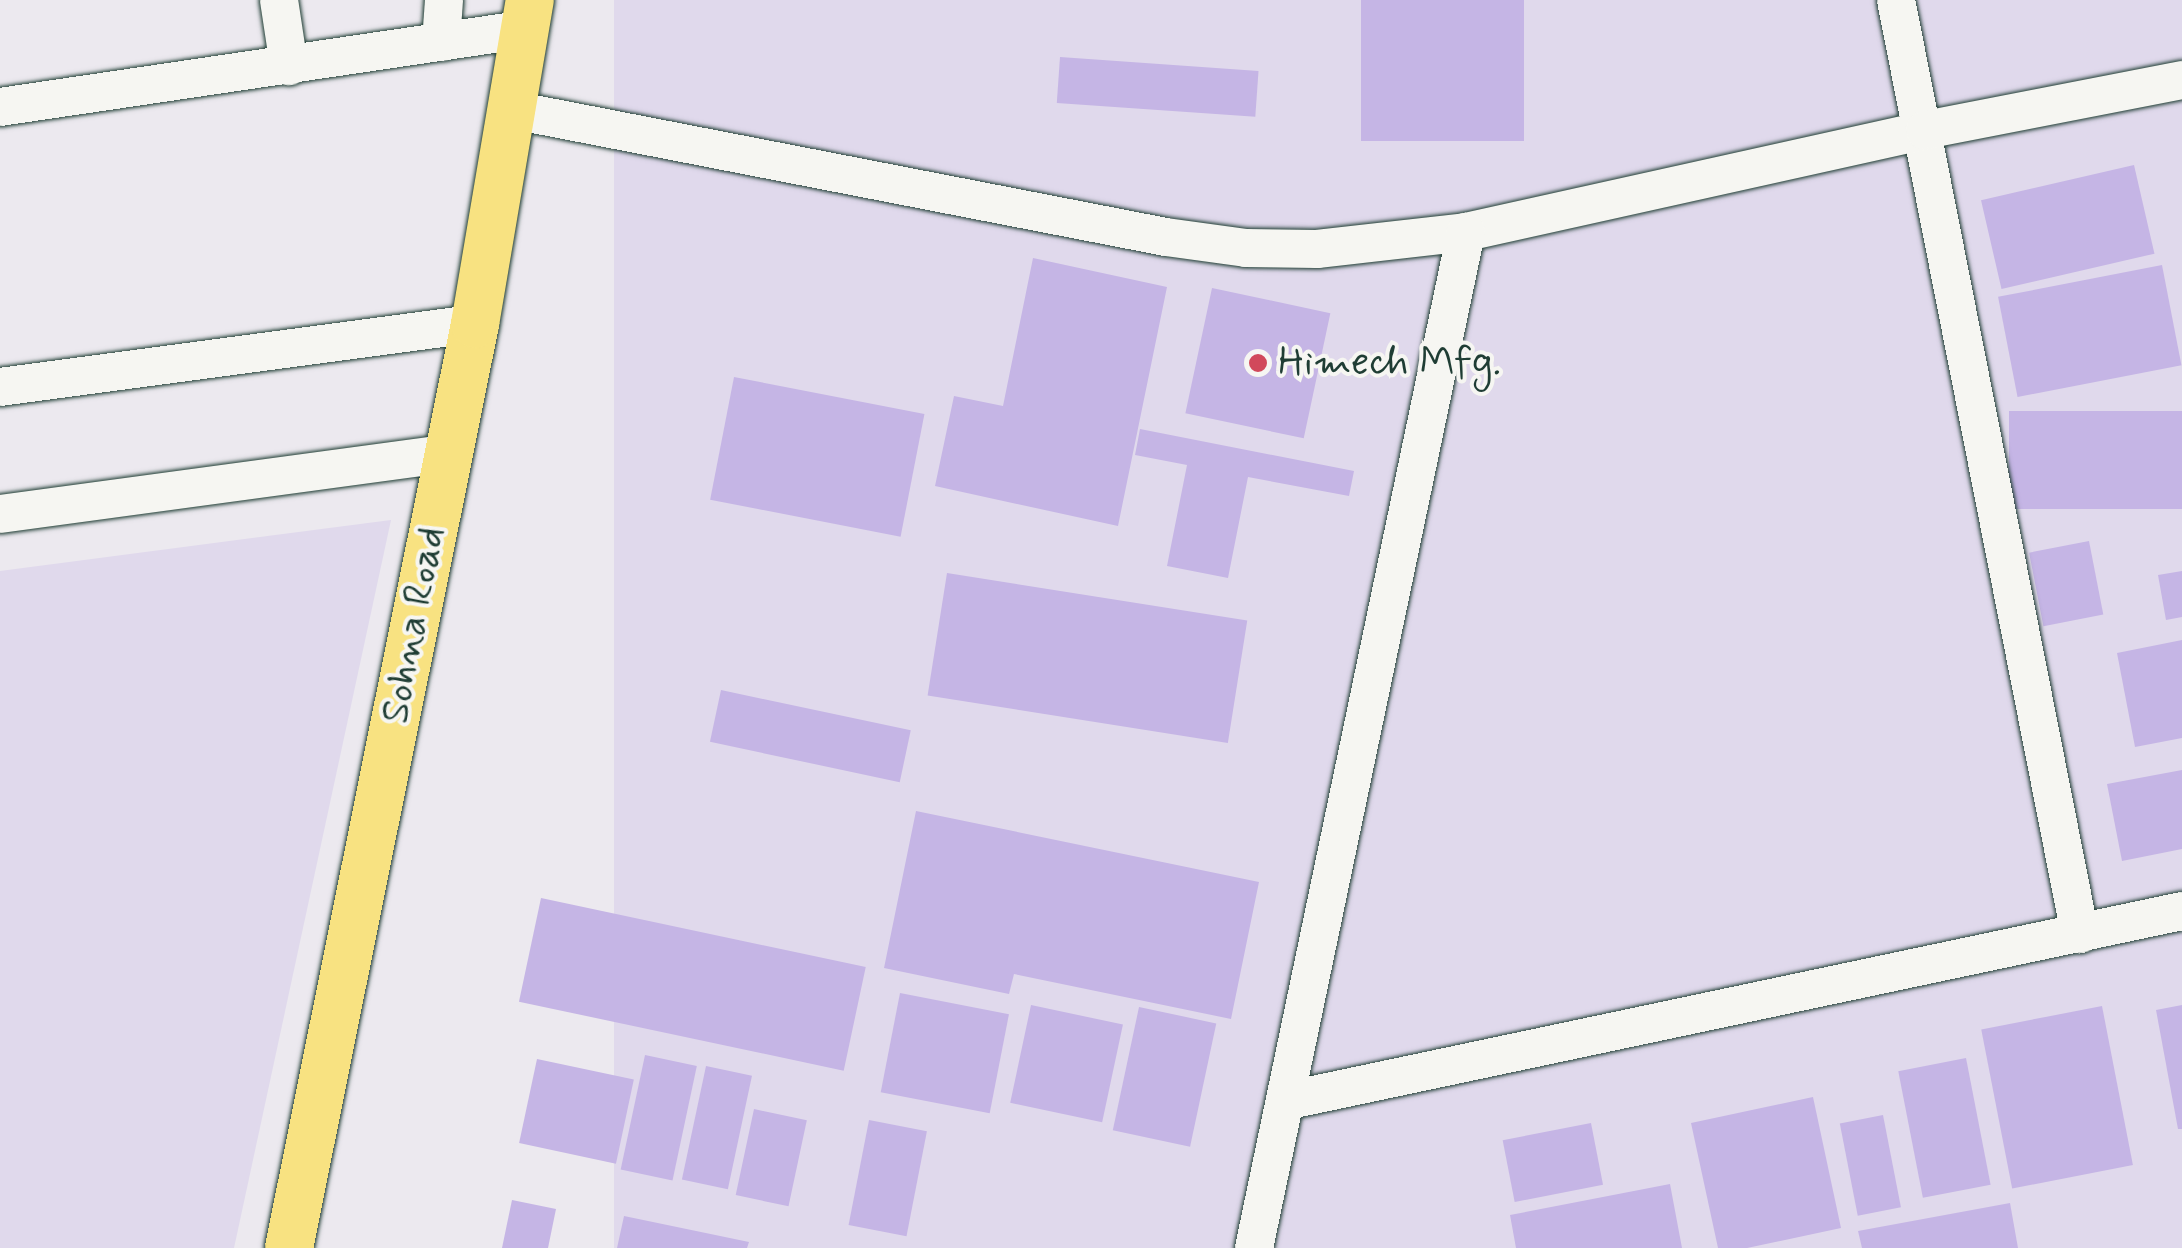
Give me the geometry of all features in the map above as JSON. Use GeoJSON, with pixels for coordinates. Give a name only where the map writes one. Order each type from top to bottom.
{"type":"FeatureCollection","features":[{"type":"Feature","properties":{"kind":"main road","name":"Sohna Road"},"geometry":{"type":"LineString","coordinates":[[289,1248],[475,324],[529,14]]}},
{"type":"Feature","properties":{"kind":"street"},"geometry":{"type":"LineString","coordinates":[[279,0],[289,66]]}},
{"type":"Feature","properties":{"kind":"street"},"geometry":{"type":"LineString","coordinates":[[441,42],[444,0]]}},
{"type":"Feature","properties":{"kind":"street"},"geometry":{"type":"LineString","coordinates":[[1896,0],[1925,130],[2080,934]]}},
{"type":"Feature","properties":{"kind":"street"},"geometry":{"type":"LineString","coordinates":[[0,107],[441,42],[529,14]]}},
{"type":"Feature","properties":{"kind":"street"},"geometry":{"type":"LineString","coordinates":[[513,110],[1166,237],[1246,248],[1317,249],[1466,232],[1925,130],[2182,80]]}},
{"type":"Feature","properties":{"kind":"street"},"geometry":{"type":"LineString","coordinates":[[1254,1248],[1466,232]]}},
{"type":"Feature","properties":{"kind":"street"},"geometry":{"type":"LineString","coordinates":[[0,387],[475,324]]}},
{"type":"Feature","properties":{"kind":"street"},"geometry":{"type":"LineString","coordinates":[[0,514],[449,453]]}},
{"type":"Feature","properties":{"kind":"street"},"geometry":{"type":"LineString","coordinates":[[1285,1101],[2182,911]]}},
{"type":"Feature","properties":{"kind":"shaded area"},"geometry":{"type":"Polygon","coordinates":[[[614,0],[2182,0],[2182,1248],[614,1248],[614,0]]]}},
{"type":"Feature","properties":{"kind":"shaded area"},"geometry":{"type":"Polygon","coordinates":[[[391,520],[234,1248],[0,1248],[0,571],[391,520]]]}},
{"type":"Feature","properties":{"kind":"building"},"geometry":{"type":"Polygon","coordinates":[[[1361,0],[1524,0],[1524,141],[1361,141],[1361,0]]]}},
{"type":"Feature","properties":{"kind":"building"},"geometry":{"type":"Polygon","coordinates":[[[1060,57],[1259,71],[1255,117],[1057,103],[1060,57]]]}},
{"type":"Feature","properties":{"kind":"building"},"geometry":{"type":"Polygon","coordinates":[[[2134,165],[2154,254],[2001,289],[1981,200],[2134,165]]]}},
{"type":"Feature","properties":{"kind":"building"},"geometry":{"type":"Polygon","coordinates":[[[1033,258],[1167,287],[1118,526],[935,486],[954,396],[1003,406],[1033,258]]]}},
{"type":"Feature","properties":{"kind":"building"},"geometry":{"type":"Polygon","coordinates":[[[2162,265],[2181,365],[2018,397],[1998,297],[2162,265]]]}},
{"type":"Feature","properties":{"kind":"building","name":"Himech Mfg."},"geometry":{"type":"Polygon","coordinates":[[[1212,288],[1330,313],[1304,438],[1185,413],[1212,288]]]}},
{"type":"Feature","properties":{"kind":"building"},"geometry":{"type":"Polygon","coordinates":[[[734,377],[924,414],[901,537],[710,500],[734,377]]]}},
{"type":"Feature","properties":{"kind":"building"},"geometry":{"type":"Polygon","coordinates":[[[2009,411],[2182,411],[2182,509],[2009,509],[2009,411]]]}},
{"type":"Feature","properties":{"kind":"building"},"geometry":{"type":"Polygon","coordinates":[[[1140,429],[1354,471],[1349,496],[1248,477],[1228,578],[1167,566],[1187,465],[1135,455],[1140,429]]]}},
{"type":"Feature","properties":{"kind":"building"},"geometry":{"type":"Polygon","coordinates":[[[2089,541],[2103,615],[2043,626],[2029,553],[2089,541]]]}},
{"type":"Feature","properties":{"kind":"building"},"geometry":{"type":"Polygon","coordinates":[[[2182,571],[2182,617],[2166,620],[2158,575],[2182,571]]]}},
{"type":"Feature","properties":{"kind":"building"},"geometry":{"type":"Polygon","coordinates":[[[947,573],[1247,621],[1228,743],[928,695],[947,573]]]}},
{"type":"Feature","properties":{"kind":"building"},"geometry":{"type":"Polygon","coordinates":[[[2182,640],[2182,738],[2135,747],[2117,653],[2182,640]]]}},
{"type":"Feature","properties":{"kind":"building"},"geometry":{"type":"Polygon","coordinates":[[[721,690],[911,730],[900,782],[710,742],[721,690]]]}},
{"type":"Feature","properties":{"kind":"building"},"geometry":{"type":"Polygon","coordinates":[[[2182,770],[2182,849],[2122,861],[2107,784],[2182,770]]]}},
{"type":"Feature","properties":{"kind":"building"},"geometry":{"type":"Polygon","coordinates":[[[916,811],[1259,882],[1231,1019],[1014,974],[1009,994],[884,968],[916,811]]]}},
{"type":"Feature","properties":{"kind":"building"},"geometry":{"type":"Polygon","coordinates":[[[541,898],[866,967],[844,1071],[519,1002],[541,898]]]}},
{"type":"Feature","properties":{"kind":"building"},"geometry":{"type":"Polygon","coordinates":[[[900,993],[1009,1014],[990,1113],[881,1092],[900,993]]]}},
{"type":"Feature","properties":{"kind":"building"},"geometry":{"type":"Polygon","coordinates":[[[1031,1005],[1123,1025],[1102,1122],[1010,1103],[1031,1005]]]}},
{"type":"Feature","properties":{"kind":"building"},"geometry":{"type":"Polygon","coordinates":[[[2182,1005],[2182,1129],[2178,1129],[2156,1010],[2182,1005]]]}},
{"type":"Feature","properties":{"kind":"building"},"geometry":{"type":"Polygon","coordinates":[[[2102,1006],[2133,1165],[2012,1188],[1981,1029],[2102,1006]]]}},
{"type":"Feature","properties":{"kind":"building"},"geometry":{"type":"Polygon","coordinates":[[[1139,1007],[1216,1023],[1190,1147],[1113,1130],[1139,1007]]]}},
{"type":"Feature","properties":{"kind":"building"},"geometry":{"type":"Polygon","coordinates":[[[645,1055],[697,1066],[673,1180],[621,1169],[645,1055]]]}},
{"type":"Feature","properties":{"kind":"building"},"geometry":{"type":"Polygon","coordinates":[[[1966,1058],[1991,1185],[1923,1198],[1898,1071],[1966,1058]]]}},
{"type":"Feature","properties":{"kind":"building"},"geometry":{"type":"Polygon","coordinates":[[[537,1059],[634,1080],[616,1164],[519,1143],[537,1059]]]}},
{"type":"Feature","properties":{"kind":"building"},"geometry":{"type":"Polygon","coordinates":[[[706,1066],[752,1076],[728,1189],[682,1179],[706,1066]]]}},
{"type":"Feature","properties":{"kind":"building"},"geometry":{"type":"Polygon","coordinates":[[[1813,1097],[1841,1228],[1747,1248],[1718,1248],[1691,1123],[1813,1097]]]}},
{"type":"Feature","properties":{"kind":"building"},"geometry":{"type":"Polygon","coordinates":[[[754,1109],[807,1120],[789,1206],[736,1195],[754,1109]]]}},
{"type":"Feature","properties":{"kind":"building"},"geometry":{"type":"Polygon","coordinates":[[[1883,1115],[1901,1207],[1858,1216],[1840,1123],[1883,1115]]]}},
{"type":"Feature","properties":{"kind":"building"},"geometry":{"type":"Polygon","coordinates":[[[869,1120],[927,1131],[906,1236],[849,1225],[869,1120]]]}},
{"type":"Feature","properties":{"kind":"building"},"geometry":{"type":"Polygon","coordinates":[[[1591,1123],[1603,1185],[1515,1202],[1503,1140],[1591,1123]]]}},
{"type":"Feature","properties":{"kind":"building"},"geometry":{"type":"Polygon","coordinates":[[[1670,1184],[1682,1248],[1516,1248],[1510,1215],[1670,1184]]]}},
{"type":"Feature","properties":{"kind":"building"},"geometry":{"type":"Polygon","coordinates":[[[512,1200],[556,1209],[548,1248],[502,1248],[512,1200]]]}},
{"type":"Feature","properties":{"kind":"building"},"geometry":{"type":"Polygon","coordinates":[[[2010,1203],[2018,1248],[1862,1248],[1858,1231],[2010,1203]]]}},
{"type":"Feature","properties":{"kind":"building"},"geometry":{"type":"Polygon","coordinates":[[[624,1216],[749,1242],[747,1248],[617,1248],[624,1216]]]}},
{"type":"Feature","properties":{"kind":"place","name":"Himech Mfg."},"geometry":{"type":"Point","coordinates":[1258,363]}}]}
